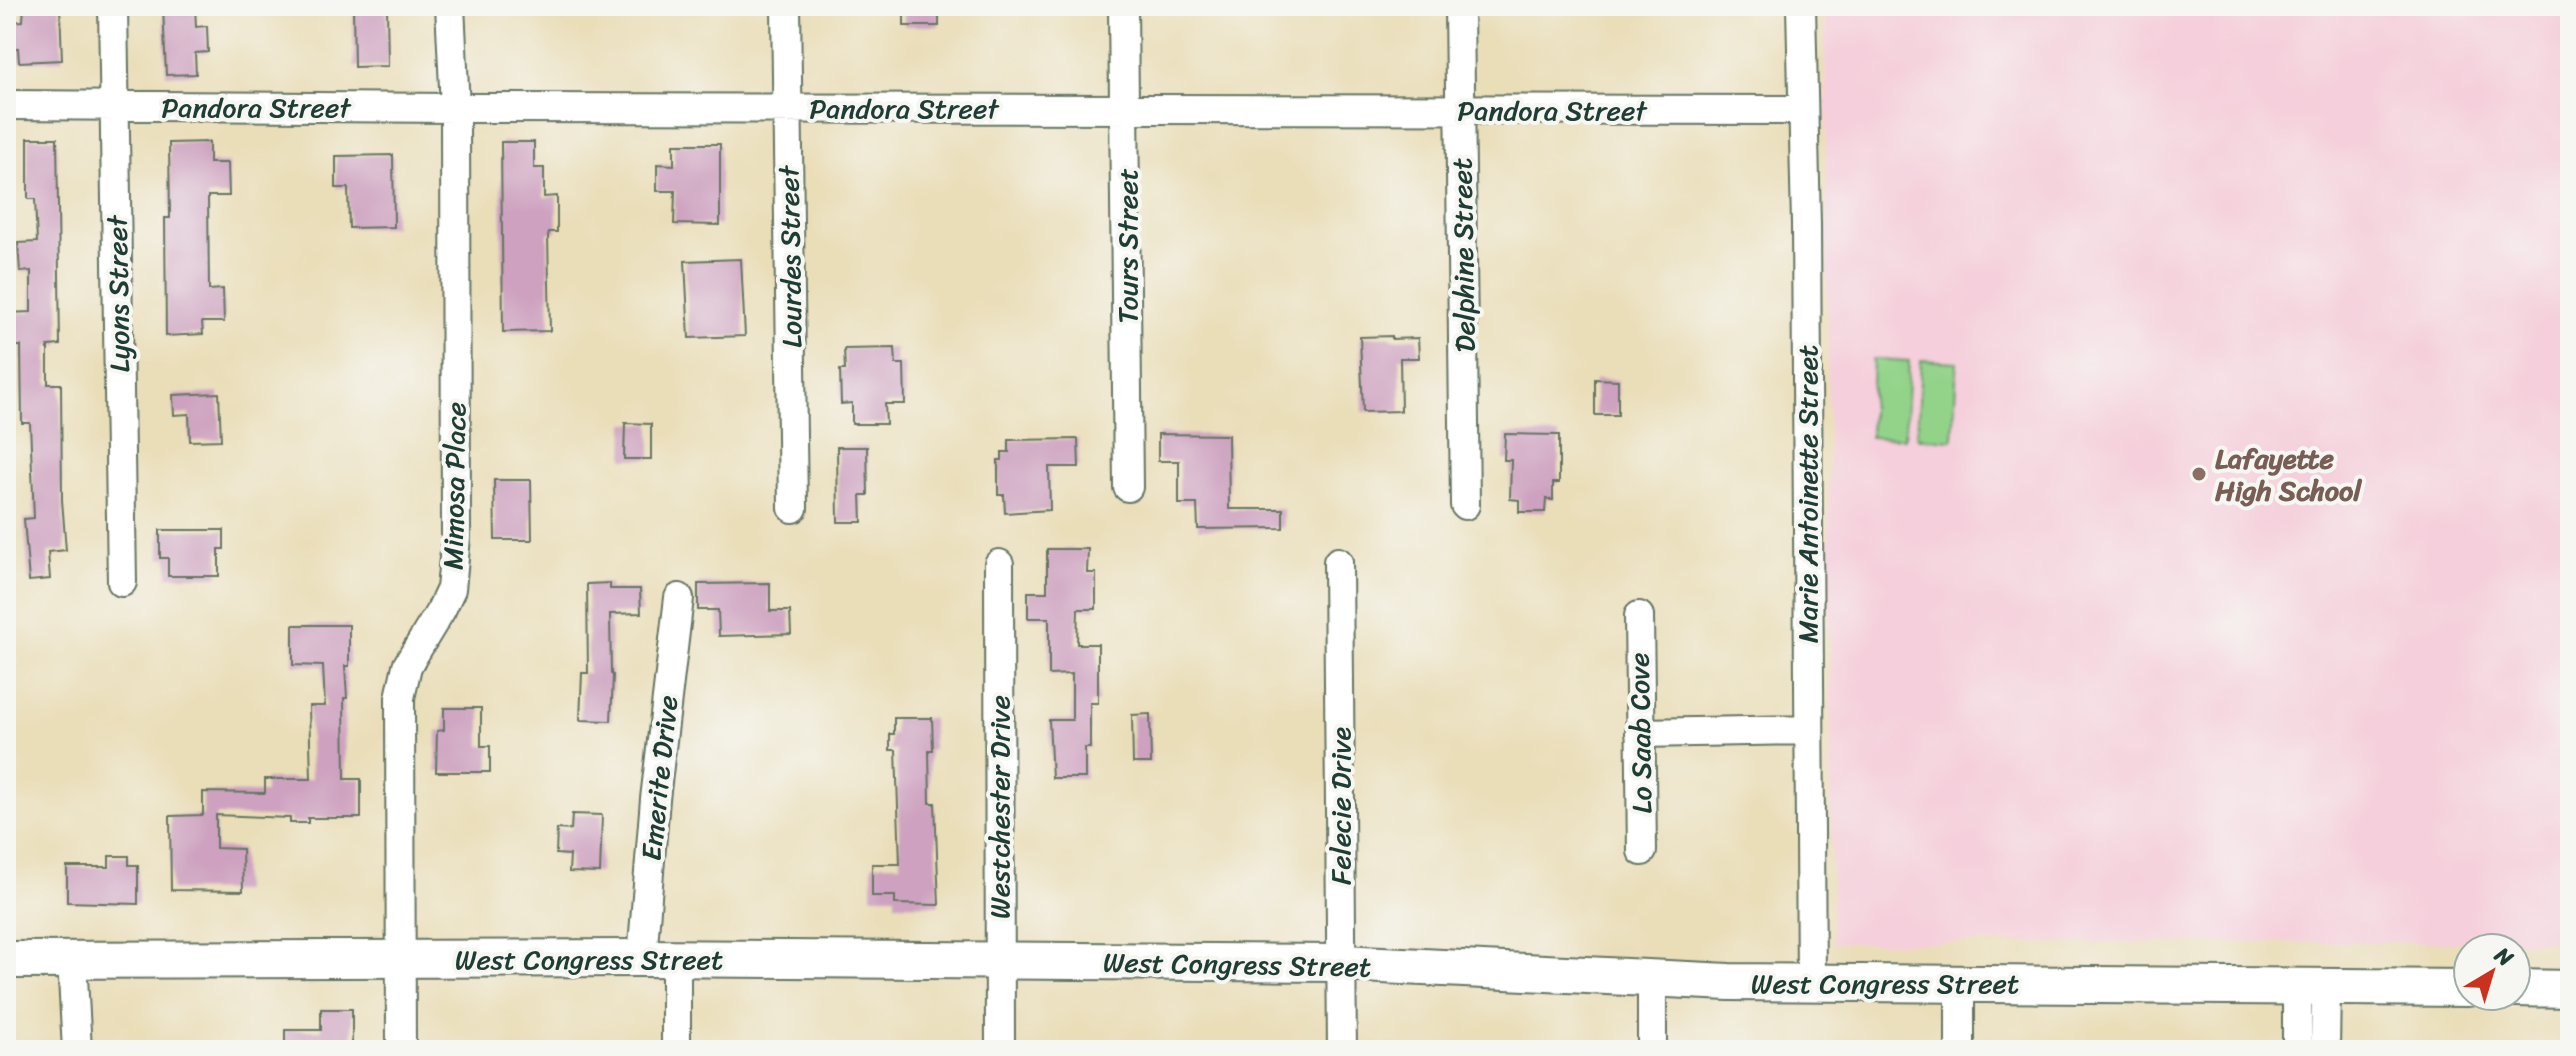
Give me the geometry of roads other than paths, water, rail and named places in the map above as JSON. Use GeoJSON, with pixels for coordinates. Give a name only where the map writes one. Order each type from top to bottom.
{"type":"FeatureCollection","features":[{"type":"Feature","properties":{"kind":"main road","name":"West Congress Street"},"geometry":{"type":"LineString","coordinates":[[6,960],[400,958],[1341,963],[1652,979],[1811,983],[2452,988]]}},
{"type":"Feature","properties":{"kind":"main road"},"geometry":{"type":"LineString","coordinates":[[2532,988],[2570,989]]}},
{"type":"Feature","properties":{"kind":"street","name":"Lyons Street"},"geometry":{"type":"LineString","coordinates":[[113,6],[122,582]]}},
{"type":"Feature","properties":{"kind":"street","name":"Mimosa Place"},"geometry":{"type":"LineString","coordinates":[[401,1050],[400,698],[407,666],[451,589],[456,537],[455,108],[450,6]]}},
{"type":"Feature","properties":{"kind":"street","name":"Lourdes Street"},"geometry":{"type":"LineString","coordinates":[[786,6],[793,508]]}},
{"type":"Feature","properties":{"kind":"street","name":"Tours Street"},"geometry":{"type":"LineString","coordinates":[[1123,6],[1128,487]]}},
{"type":"Feature","properties":{"kind":"street","name":"Delphine Street"},"geometry":{"type":"LineString","coordinates":[[1459,6],[1465,505]]}},
{"type":"Feature","properties":{"kind":"street","name":"Marie Antoinette Street"},"geometry":{"type":"LineString","coordinates":[[1801,6],[1811,983]]}},
{"type":"Feature","properties":{"kind":"street","name":"Pandora Street"},"geometry":{"type":"LineString","coordinates":[[6,105],[1803,110]]}},
{"type":"Feature","properties":{"kind":"street","name":"Felecie Drive"},"geometry":{"type":"LineString","coordinates":[[1338,562],[1342,1050]]}},
{"type":"Feature","properties":{"kind":"street","name":"Westchester Drive"},"geometry":{"type":"LineString","coordinates":[[999,564],[1000,1050]]}},
{"type":"Feature","properties":{"kind":"street","name":"Emerite Drive"},"geometry":{"type":"LineString","coordinates":[[676,1050],[659,959],[655,799],[679,598]]}},
{"type":"Feature","properties":{"kind":"street","name":"Lo Saab Cove"},"geometry":{"type":"LineString","coordinates":[[1639,616],[1642,851]]}},
{"type":"Feature","properties":{"kind":"street"},"geometry":{"type":"LineString","coordinates":[[1640,733],[1809,730]]}},
{"type":"Feature","properties":{"kind":"street"},"geometry":{"type":"LineString","coordinates":[[72,960],[77,1050]]}},
{"type":"Feature","properties":{"kind":"street"},"geometry":{"type":"LineString","coordinates":[[1652,979],[1652,1050]]}},
{"type":"Feature","properties":{"kind":"street"},"geometry":{"type":"LineString","coordinates":[[1960,982],[1960,1050]]}},
{"type":"Feature","properties":{"kind":"street"},"geometry":{"type":"LineString","coordinates":[[2297,1050],[2311,987]]}},
{"type":"Feature","properties":{"kind":"street"},"geometry":{"type":"LineString","coordinates":[[2311,987],[2325,1050]]}},
{"type":"Feature","properties":{"kind":"place","name":"Lafayette High School"},"geometry":{"type":"Point","coordinates":[2199,474]}}]}
